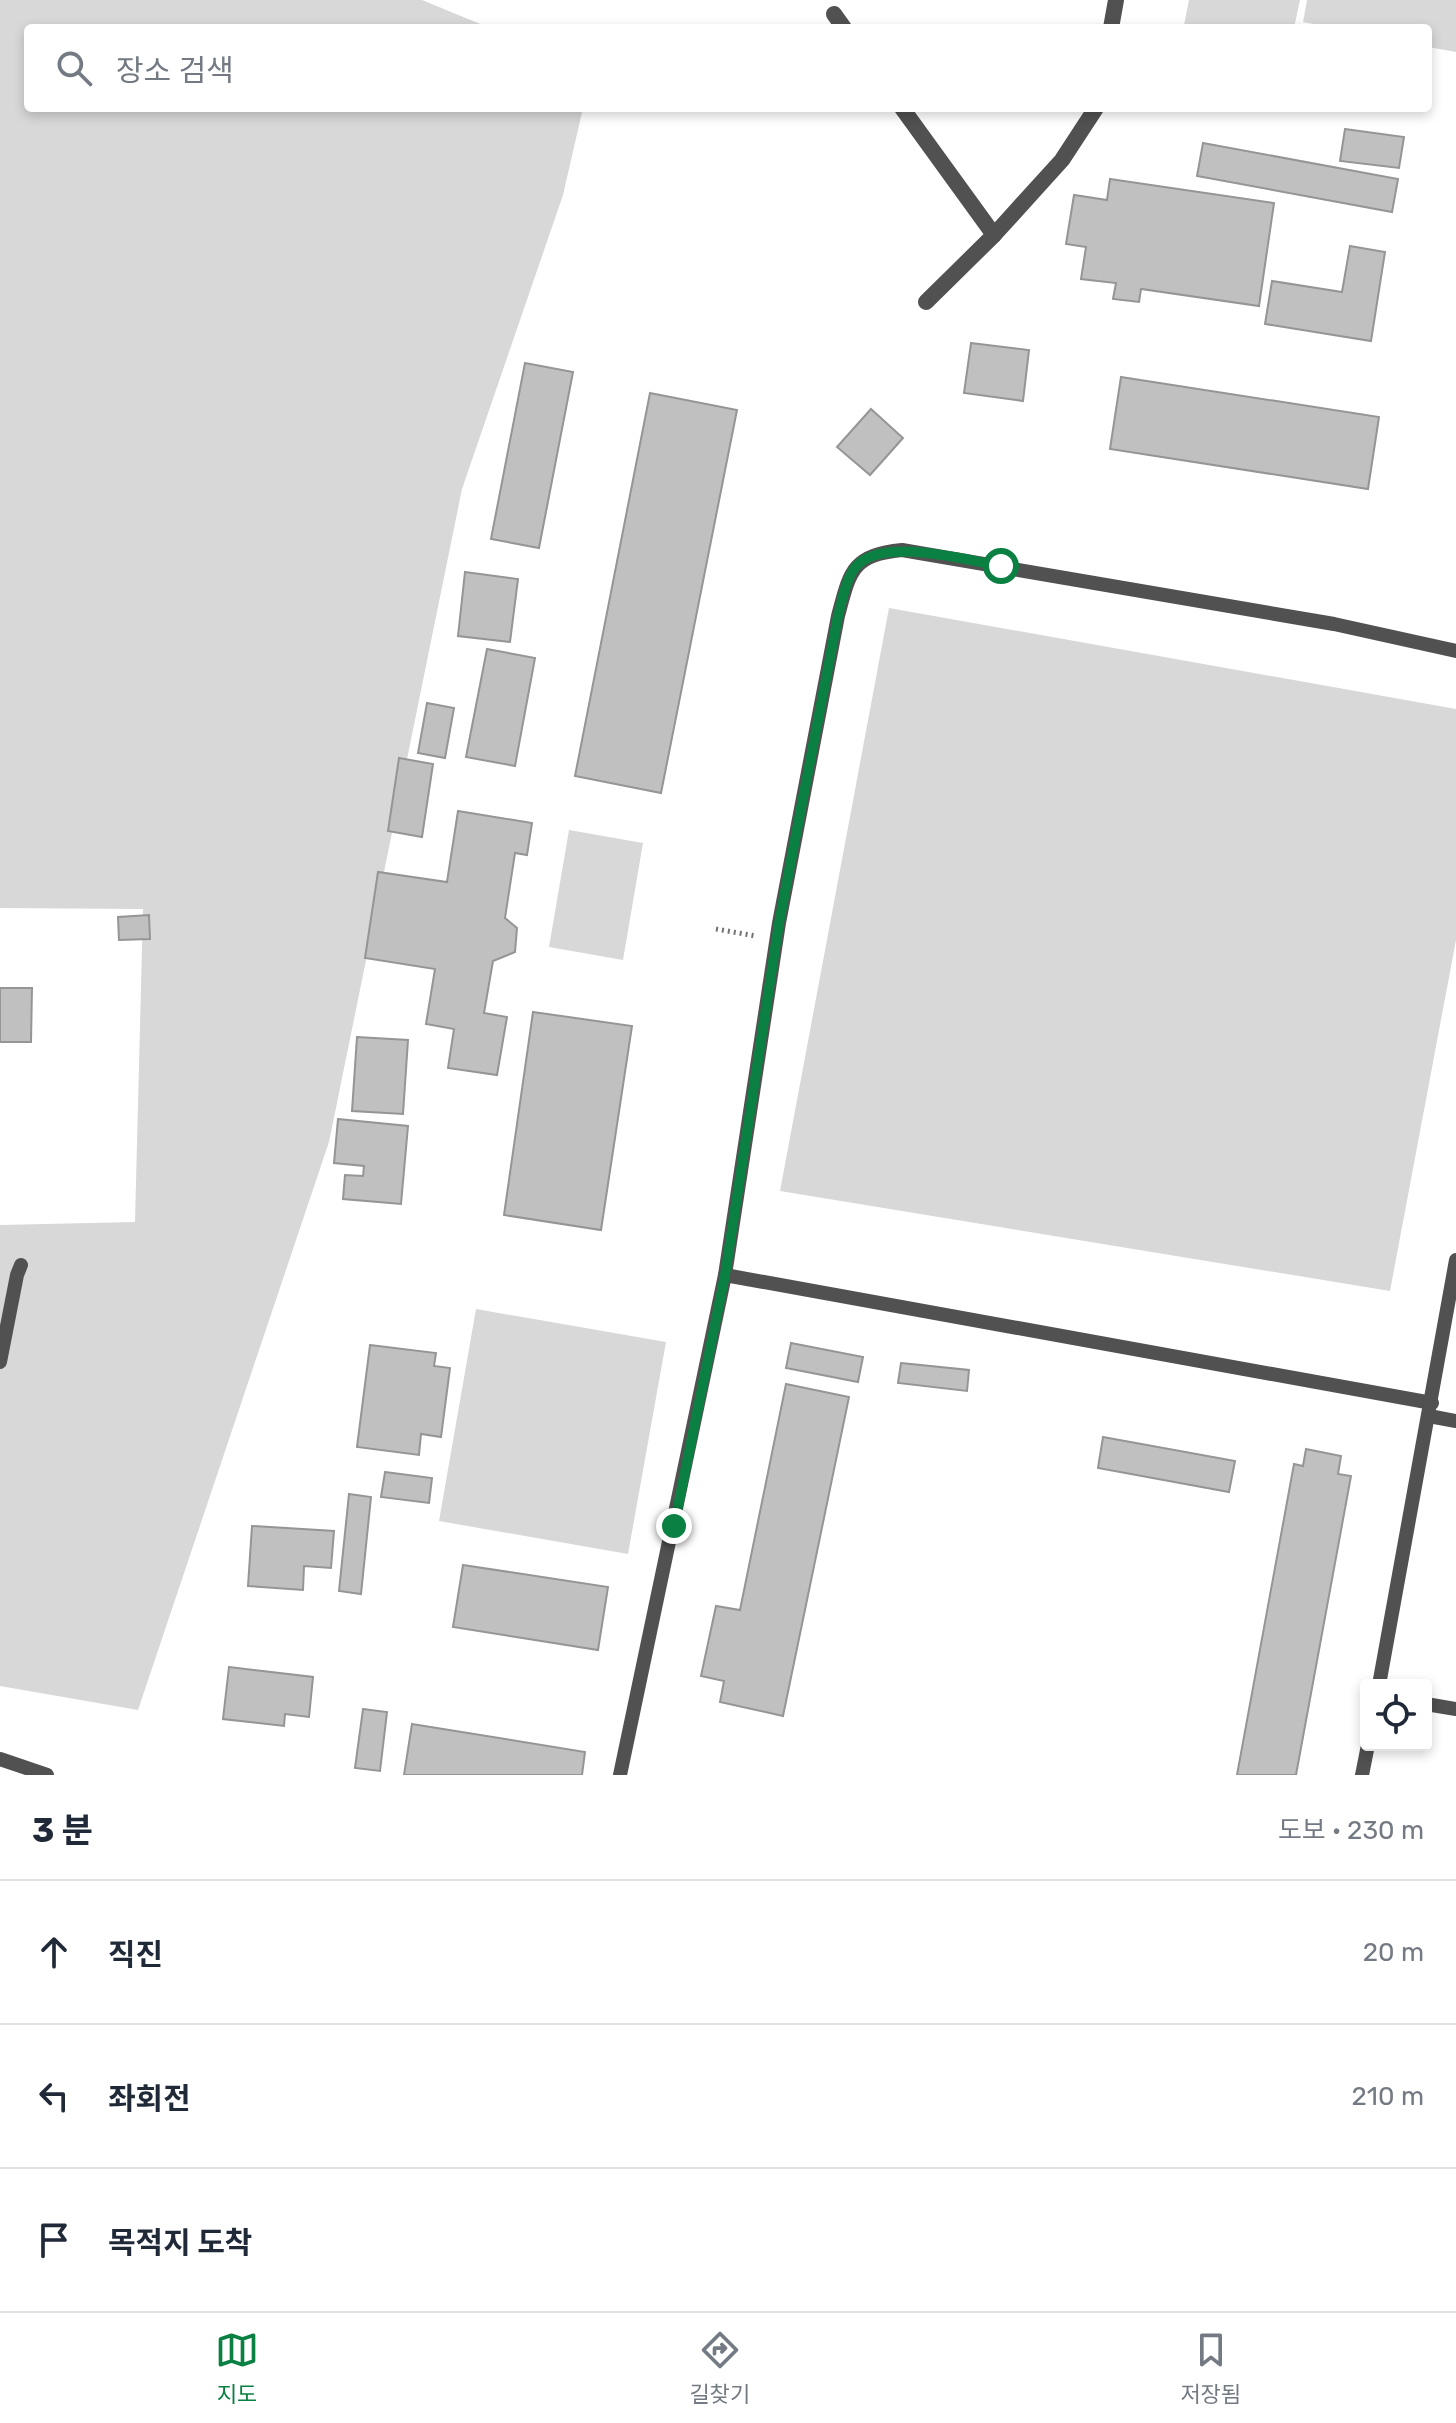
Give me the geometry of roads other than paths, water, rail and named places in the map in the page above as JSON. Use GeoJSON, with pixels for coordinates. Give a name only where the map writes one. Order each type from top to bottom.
{"type":"FeatureCollection","features":[{"type":"Feature","properties":{"kind":"street"},"geometry":{"type":"LineString","coordinates":[[1112,24],[1116,0]]}},
{"type":"Feature","properties":{"kind":"street"},"geometry":{"type":"LineString","coordinates":[[905,112],[994,235]]}},
{"type":"Feature","properties":{"kind":"street"},"geometry":{"type":"LineString","coordinates":[[926,302],[994,235],[1062,160],[1093,112]]}},
{"type":"Feature","properties":{"kind":"lane"},"geometry":{"type":"LineString","coordinates":[[620,1775],[725,1275],[776,940],[838,616],[853,569],[866,557],[902,550],[1334,624],[1456,651]]}},
{"type":"Feature","properties":{"kind":"lane"},"geometry":{"type":"LineString","coordinates":[[1380,1679],[1456,1260]]}},
{"type":"Feature","properties":{"kind":"lane"},"geometry":{"type":"LineString","coordinates":[[0,1362],[21,1265]]}},
{"type":"Feature","properties":{"kind":"lane"},"geometry":{"type":"LineString","coordinates":[[725,1275],[1430,1410],[1456,1421]]}},
{"type":"Feature","properties":{"kind":"lane"},"geometry":{"type":"LineString","coordinates":[[1432,1705],[1456,1709]]}},
{"type":"Feature","properties":{"kind":"lane"},"geometry":{"type":"LineString","coordinates":[[1362,1775],[1367,1751]]}},
{"type":"Feature","properties":{"kind":"lane"},"geometry":{"type":"LineString","coordinates":[[0,1759],[47,1775]]}}]}
